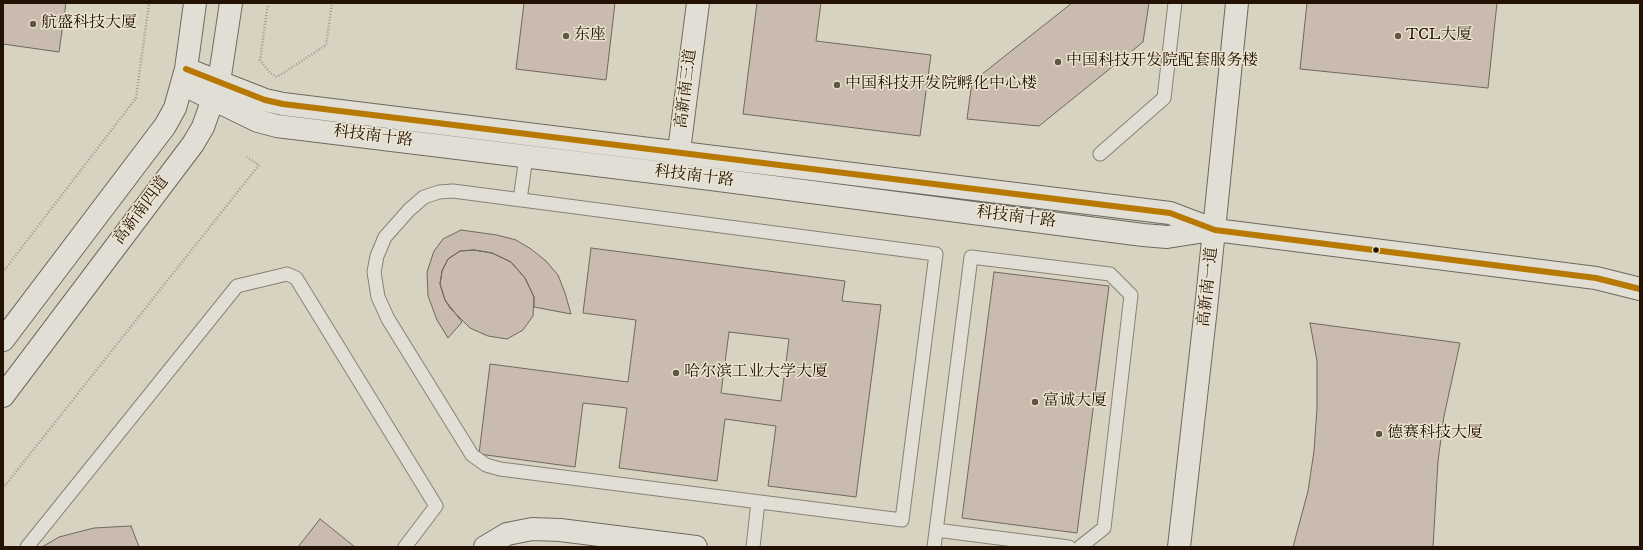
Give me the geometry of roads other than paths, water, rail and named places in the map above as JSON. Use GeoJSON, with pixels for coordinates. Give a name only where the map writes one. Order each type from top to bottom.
{"type":"FeatureCollection","features":[{"type":"Feature","properties":{"kind":"street","name":"高新南四道"},"geometry":{"type":"LineString","coordinates":[[3,340],[165,126],[175,108],[184,77],[195,3]]}},
{"type":"Feature","properties":{"kind":"street","name":"高新南四道"},"geometry":{"type":"LineString","coordinates":[[3,396],[193,144],[203,127],[216,91],[231,3]]}},
{"type":"Feature","properties":{"kind":"street","name":"高新南三道"},"geometry":{"type":"LineString","coordinates":[[676,175],[698,3]]}},
{"type":"Feature","properties":{"kind":"street","name":"高新南一道"},"geometry":{"type":"LineString","coordinates":[[1179,547],[1215,230],[1237,3]]}},
{"type":"Feature","properties":{"kind":"street","name":"科技南十路"},"geometry":{"type":"LineString","coordinates":[[184,77],[216,91],[258,121],[278,126],[1143,235],[1167,237],[1215,230]]}},
{"type":"Feature","properties":{"kind":"street","name":"科技南十路"},"geometry":{"type":"LineString","coordinates":[[216,91],[283,104],[1170,213],[1215,230],[1596,278],[1640,289]]}},
{"type":"Feature","properties":{"kind":"street"},"geometry":{"type":"LineString","coordinates":[[485,547],[507,534],[532,529],[560,530],[696,547]]}},
{"type":"Feature","properties":{"kind":"lane"},"geometry":{"type":"LineString","coordinates":[[1100,154],[1164,98],[1174,3]]}},
{"type":"Feature","properties":{"kind":"lane"},"geometry":{"type":"LineString","coordinates":[[520,200],[526,157]]}},
{"type":"Feature","properties":{"kind":"lane"},"geometry":{"type":"LineString","coordinates":[[453,191],[936,254],[902,520],[758,502],[500,469],[486,465],[472,455],[388,319],[378,297],[374,272],[376,256],[385,237],[408,210],[424,198],[439,192],[453,191]]}},
{"type":"Feature","properties":{"kind":"lane"},"geometry":{"type":"LineString","coordinates":[[934,547],[970,257],[1110,274],[1131,295],[1104,528],[1080,547]]}},
{"type":"Feature","properties":{"kind":"lane"},"geometry":{"type":"LineString","coordinates":[[26,547],[237,286],[287,274],[296,278],[436,506],[405,547]]}},
{"type":"Feature","properties":{"kind":"lane"},"geometry":{"type":"LineString","coordinates":[[753,547],[758,502]]}},
{"type":"Feature","properties":{"kind":"lane"},"geometry":{"type":"LineString","coordinates":[[936,530],[1069,547]]}},
{"type":"Feature","properties":{"kind":"place","name":"航盛科技大厦"},"geometry":{"type":"Point","coordinates":[33,24]}},
{"type":"Feature","properties":{"kind":"place","name":"东座"},"geometry":{"type":"Point","coordinates":[566,36]}},
{"type":"Feature","properties":{"kind":"place","name":"TCL大厦"},"geometry":{"type":"Point","coordinates":[1398,36]}},
{"type":"Feature","properties":{"kind":"place","name":"中国科技开发院配套服务楼"},"geometry":{"type":"Point","coordinates":[1058,62]}},
{"type":"Feature","properties":{"kind":"place","name":"中国科技开发院孵化中心楼"},"geometry":{"type":"Point","coordinates":[837,85]}},
{"type":"Feature","properties":{"kind":"place","name":"哈尔滨工业大学大厦"},"geometry":{"type":"Point","coordinates":[676,373]}},
{"type":"Feature","properties":{"kind":"place","name":"富诚大厦"},"geometry":{"type":"Point","coordinates":[1035,402]}},
{"type":"Feature","properties":{"kind":"place","name":"德赛科技大厦"},"geometry":{"type":"Point","coordinates":[1379,434]}}]}
